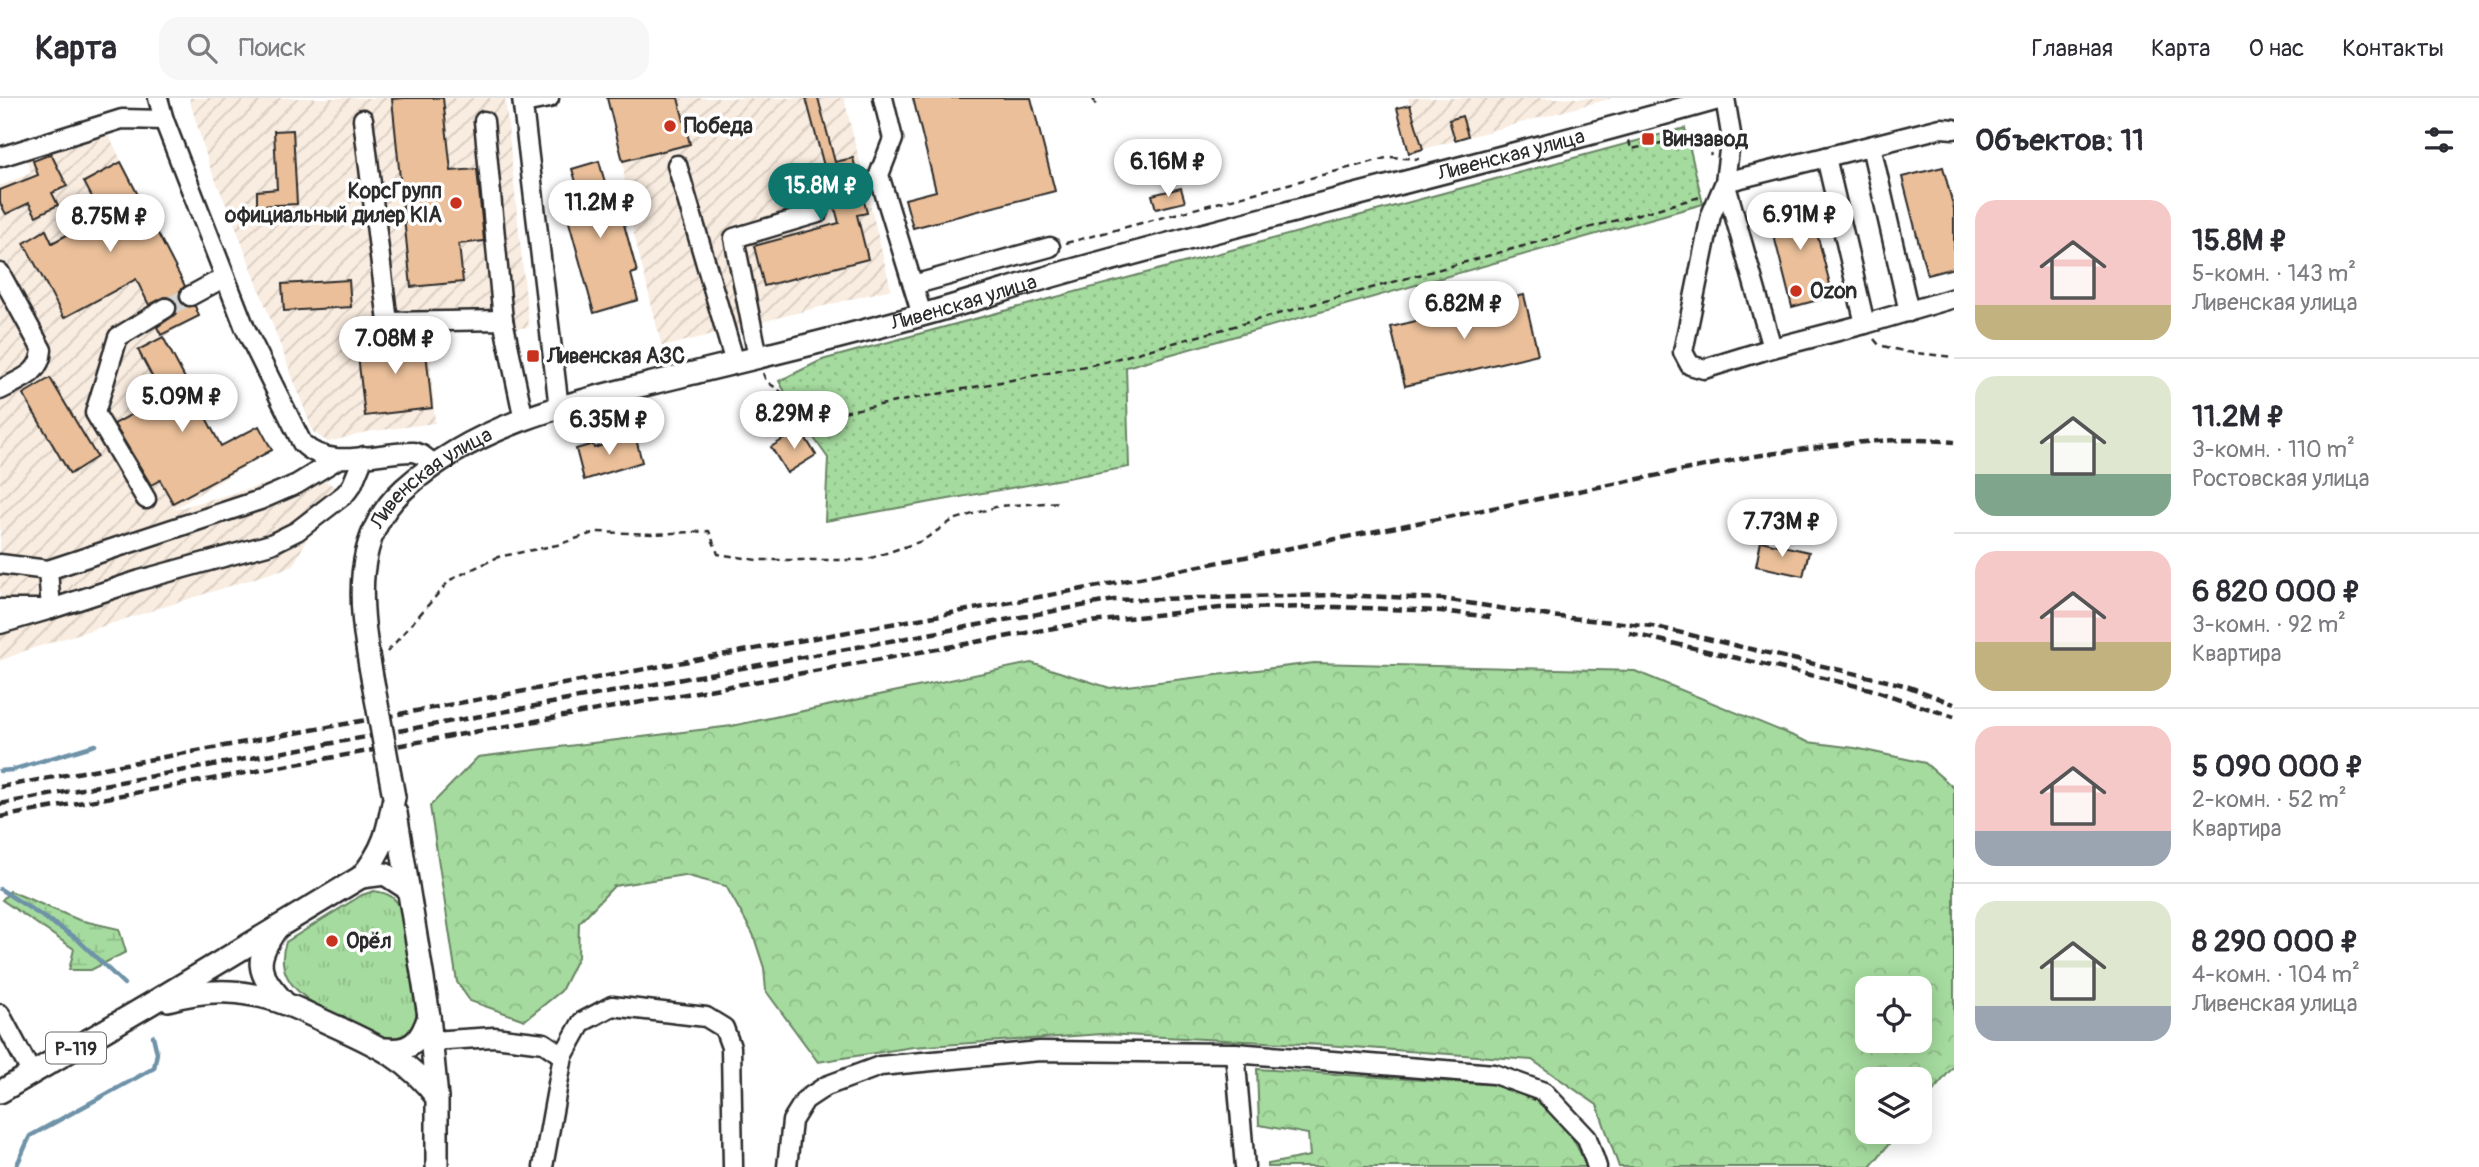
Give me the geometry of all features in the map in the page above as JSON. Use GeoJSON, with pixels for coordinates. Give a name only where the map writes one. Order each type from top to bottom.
{"type":"FeatureCollection","features":[{"type":"Feature","properties":{"kind":"main road","name":"Ливенская улица"},"geometry":{"type":"LineString","coordinates":[[408,888],[362,618],[365,565],[372,534],[389,505],[434,464],[461,446],[492,430],[559,408],[922,315],[1070,271],[1716,99]]}},
{"type":"Feature","properties":{"kind":"main road","name":"Р-119"},"geometry":{"type":"LineString","coordinates":[[0,1092],[361,877],[385,841],[394,797]]}},
{"type":"Feature","properties":{"kind":"main road"},"geometry":{"type":"LineString","coordinates":[[361,877],[385,874],[408,888],[429,1016],[437,1098],[437,1167]]}},
{"type":"Feature","properties":{"kind":"main road","name":"Р-119"},"geometry":{"type":"LineString","coordinates":[[280,924],[263,947],[260,965],[268,985],[283,1001]]}},
{"type":"Feature","properties":{"kind":"main road","name":"Р-119"},"geometry":{"type":"LineString","coordinates":[[152,1003],[187,995],[220,992],[251,994],[283,1001],[386,1049]]}},
{"type":"Feature","properties":{"kind":"main road"},"geometry":{"type":"LineString","coordinates":[[386,1049],[399,1050],[410,1046],[425,1030],[429,1016]]}},
{"type":"Feature","properties":{"kind":"main road"},"geometry":{"type":"LineString","coordinates":[[386,1049],[414,1071],[437,1098]]}},
{"type":"Feature","properties":{"kind":"street"},"geometry":{"type":"LineString","coordinates":[[158,98],[164,120],[245,328],[302,443],[319,456],[338,459],[414,452],[434,464]]}},
{"type":"Feature","properties":{"kind":"street"},"geometry":{"type":"LineString","coordinates":[[549,98],[523,100],[559,408]]}},
{"type":"Feature","properties":{"kind":"street"},"geometry":{"type":"LineString","coordinates":[[883,98],[893,139],[879,175],[922,315]]}},
{"type":"Feature","properties":{"kind":"street"},"geometry":{"type":"LineString","coordinates":[[1716,99],[1731,134],[1725,181],[1711,215],[1683,352],[1690,365],[1704,369],[1954,298]]}},
{"type":"Feature","properties":{"kind":"street"},"geometry":{"type":"LineString","coordinates":[[0,157],[122,119],[164,120]]}},
{"type":"Feature","properties":{"kind":"street"},"geometry":{"type":"LineString","coordinates":[[363,119],[388,322],[503,320]]}},
{"type":"Feature","properties":{"kind":"street"},"geometry":{"type":"LineString","coordinates":[[484,121],[503,320],[524,420]]}},
{"type":"Feature","properties":{"kind":"street"},"geometry":{"type":"LineString","coordinates":[[1725,181],[1941,128],[1954,129]]}},
{"type":"Feature","properties":{"kind":"street"},"geometry":{"type":"LineString","coordinates":[[1871,146],[1909,312]]}},
{"type":"Feature","properties":{"kind":"street"},"geometry":{"type":"LineString","coordinates":[[1826,158],[1865,324]]}},
{"type":"Feature","properties":{"kind":"street"},"geometry":{"type":"LineString","coordinates":[[677,165],[736,363]]}},
{"type":"Feature","properties":{"kind":"street"},"geometry":{"type":"LineString","coordinates":[[1725,181],[1772,348]]}},
{"type":"Feature","properties":{"kind":"street"},"geometry":{"type":"LineString","coordinates":[[758,357],[734,238],[818,213],[811,186]]}},
{"type":"Feature","properties":{"kind":"street"},"geometry":{"type":"LineString","coordinates":[[913,285],[1050,247]]}},
{"type":"Feature","properties":{"kind":"street"},"geometry":{"type":"LineString","coordinates":[[0,273],[42,350],[41,362],[36,370],[0,390]]}},
{"type":"Feature","properties":{"kind":"street"},"geometry":{"type":"LineString","coordinates":[[190,296],[225,277]]}},
{"type":"Feature","properties":{"kind":"street"},"geometry":{"type":"LineString","coordinates":[[146,499],[95,413],[118,337],[166,308]]}},
{"type":"Feature","properties":{"kind":"street"},"geometry":{"type":"LineString","coordinates":[[0,624],[139,580],[271,544],[297,531],[345,494],[352,485],[364,456]]}},
{"type":"Feature","properties":{"kind":"street"},"geometry":{"type":"LineString","coordinates":[[0,564],[48,570],[260,500],[297,484],[338,459]]}},
{"type":"Feature","properties":{"kind":"street"},"geometry":{"type":"LineString","coordinates":[[48,570],[51,609]]}},
{"type":"Feature","properties":{"kind":"street"},"geometry":{"type":"LineString","coordinates":[[0,609],[51,609]]}},
{"type":"Feature","properties":{"kind":"street"},"geometry":{"type":"LineString","coordinates":[[543,1167],[563,1056],[582,1022],[612,1006],[706,1017],[724,1028],[731,1047],[733,1167]]}},
{"type":"Feature","properties":{"kind":"street"},"geometry":{"type":"LineString","coordinates":[[0,1014],[32,1074]]}},
{"type":"Feature","properties":{"kind":"street"},"geometry":{"type":"LineString","coordinates":[[431,1041],[494,1037],[544,1043],[563,1056]]}},
{"type":"Feature","properties":{"kind":"street"},"geometry":{"type":"LineString","coordinates":[[787,1167],[792,1121],[805,1100],[826,1086],[880,1066],[1040,1051],[1236,1053],[1494,1074],[1544,1092],[1587,1138],[1597,1167]]}},
{"type":"Feature","properties":{"kind":"street"},"geometry":{"type":"LineString","coordinates":[[1236,1053],[1245,1167]]}},
{"type":"Feature","properties":{"kind":"path"},"geometry":{"type":"LineString","coordinates":[[1093,98],[1097,109]]}},
{"type":"Feature","properties":{"kind":"path"},"geometry":{"type":"LineString","coordinates":[[1625,123],[1631,149],[1692,137],[1707,148],[1725,181]]}},
{"type":"Feature","properties":{"kind":"path"},"geometry":{"type":"LineString","coordinates":[[1050,247],[1390,157],[1430,160]]}},
{"type":"Feature","properties":{"kind":"path"},"geometry":{"type":"LineString","coordinates":[[758,357],[766,382],[808,411],[827,415],[1101,363],[1696,199]]}},
{"type":"Feature","properties":{"kind":"path"},"geometry":{"type":"LineString","coordinates":[[1879,345],[1907,352],[1954,357]]}},
{"type":"Feature","properties":{"kind":"path"},"geometry":{"type":"LineString","coordinates":[[370,666],[392,649],[450,580],[498,556],[557,545],[596,532],[655,534],[709,531],[718,554],[757,560],[865,560],[922,541],[953,520],[999,506],[1060,502]]}},
{"type":"Feature","properties":{"kind":"shaded area"},"geometry":{"type":"Polygon","coordinates":[[[189,98],[505,98],[529,327],[490,331],[428,331],[435,423],[367,432],[328,442],[313,432],[235,225],[209,165],[189,98]]]}},
{"type":"Feature","properties":{"kind":"shaded area"},"geometry":{"type":"Polygon","coordinates":[[[679,98],[844,98],[891,289],[662,347],[627,206],[623,161],[690,144],[679,98]]]}},
{"type":"Feature","properties":{"kind":"shaded area"},"geometry":{"type":"Polygon","coordinates":[[[1408,98],[1612,98],[1409,153],[1397,108],[1410,105],[1408,98]]]}},
{"type":"Feature","properties":{"kind":"shaded area"},"geometry":{"type":"Polygon","coordinates":[[[107,132],[199,316],[163,337],[221,446],[259,426],[272,450],[172,510],[309,472],[334,486],[293,566],[24,651],[0,661],[0,186],[31,173],[27,161],[107,132]]]}},
{"type":"Feature","properties":{"kind":"green space"},"geometry":{"type":"Polygon","coordinates":[[[1685,128],[1703,204],[1126,367],[1129,467],[825,521],[828,458],[799,417],[779,381],[822,360],[1685,128]]]}},
{"type":"Feature","properties":{"kind":"green space"},"geometry":{"type":"Polygon","coordinates":[[[1031,663],[1110,688],[1314,663],[1635,671],[1808,742],[1855,748],[1925,763],[1954,788],[1954,1066],[1932,1093],[1932,1067],[1855,1067],[1855,1144],[1889,1144],[1870,1167],[1619,1167],[1597,1105],[1532,1060],[1325,1045],[1103,1034],[913,1047],[818,1062],[766,991],[764,968],[753,934],[726,886],[684,875],[614,886],[579,923],[578,957],[561,991],[525,1020],[470,1001],[457,982],[430,806],[478,757],[732,726],[1031,663]]]}},
{"type":"Feature","properties":{"kind":"green space"},"geometry":{"type":"Polygon","coordinates":[[[10,891],[79,920],[119,929],[126,952],[91,970],[69,970],[74,949],[2,900],[10,891]]]}},
{"type":"Feature","properties":{"kind":"green space"},"geometry":{"type":"Polygon","coordinates":[[[374,891],[391,896],[402,910],[417,1004],[412,1027],[408,1032],[396,1037],[379,1036],[311,1002],[287,977],[283,961],[286,942],[362,895],[374,891]]]}},
{"type":"Feature","properties":{"kind":"green space"},"geometry":{"type":"Polygon","coordinates":[[[1257,1069],[1498,1085],[1529,1095],[1566,1126],[1588,1167],[1268,1167],[1268,1164],[1310,1156],[1308,1134],[1259,1125],[1257,1069]]]}},
{"type":"Feature","properties":{"kind":"building"},"geometry":{"type":"Polygon","coordinates":[[[443,98],[451,171],[477,169],[484,241],[459,244],[463,282],[411,287],[392,99],[443,98]]]}},
{"type":"Feature","properties":{"kind":"building"},"geometry":{"type":"Polygon","coordinates":[[[607,98],[678,98],[690,144],[623,161],[607,98]]]}},
{"type":"Feature","properties":{"kind":"building"},"geometry":{"type":"Polygon","coordinates":[[[806,98],[818,98],[835,162],[853,158],[867,213],[857,215],[868,259],[764,286],[754,246],[839,223],[806,98]]]}},
{"type":"Feature","properties":{"kind":"building"},"geometry":{"type":"Polygon","coordinates":[[[913,98],[1031,98],[1055,191],[913,228],[905,199],[936,191],[913,98]]]}},
{"type":"Feature","properties":{"kind":"building"},"geometry":{"type":"Polygon","coordinates":[[[1410,105],[1423,149],[1409,153],[1397,108],[1410,105]]]}},
{"type":"Feature","properties":{"kind":"building"},"geometry":{"type":"Polygon","coordinates":[[[1462,116],[1468,136],[1455,140],[1449,120],[1462,116]]]}},
{"type":"Feature","properties":{"kind":"building"},"geometry":{"type":"Polygon","coordinates":[[[293,130],[297,204],[257,206],[257,191],[277,189],[274,131],[293,130]]]}},
{"type":"Feature","properties":{"kind":"building"},"geometry":{"type":"Polygon","coordinates":[[[51,154],[67,186],[52,193],[58,205],[36,216],[29,203],[6,214],[0,203],[0,190],[38,175],[33,161],[51,154]]]}},
{"type":"Feature","properties":{"kind":"building"},"geometry":{"type":"Polygon","coordinates":[[[599,161],[612,208],[619,206],[637,272],[631,274],[638,300],[594,313],[561,193],[578,188],[572,169],[599,161]]]}},
{"type":"Feature","properties":{"kind":"building"},"geometry":{"type":"Polygon","coordinates":[[[121,162],[185,286],[180,291],[180,301],[185,306],[195,306],[199,316],[161,335],[157,327],[176,314],[176,303],[165,297],[149,305],[136,279],[64,318],[24,243],[46,230],[52,243],[102,216],[84,182],[121,162]]]}},
{"type":"Feature","properties":{"kind":"building"},"geometry":{"type":"Polygon","coordinates":[[[1943,167],[1954,209],[1954,268],[1927,275],[1902,177],[1943,167]]]}},
{"type":"Feature","properties":{"kind":"building"},"geometry":{"type":"Polygon","coordinates":[[[1181,188],[1185,202],[1156,209],[1152,195],[1181,188]]]}},
{"type":"Feature","properties":{"kind":"building"},"geometry":{"type":"Polygon","coordinates":[[[1808,198],[1833,296],[1792,307],[1767,208],[1808,198]]]}},
{"type":"Feature","properties":{"kind":"building"},"geometry":{"type":"Polygon","coordinates":[[[349,280],[351,307],[284,311],[282,284],[349,280]]]}},
{"type":"Feature","properties":{"kind":"building"},"geometry":{"type":"Polygon","coordinates":[[[1524,295],[1538,354],[1405,386],[1391,327],[1524,295]]]}},
{"type":"Feature","properties":{"kind":"building"},"geometry":{"type":"Polygon","coordinates":[[[406,333],[424,333],[432,408],[365,416],[357,347],[407,341],[406,333]]]}},
{"type":"Feature","properties":{"kind":"building"},"geometry":{"type":"Polygon","coordinates":[[[163,337],[221,446],[259,426],[272,450],[173,503],[160,480],[151,485],[114,424],[163,397],[138,350],[163,337]]]}},
{"type":"Feature","properties":{"kind":"building"},"geometry":{"type":"Polygon","coordinates":[[[50,378],[97,457],[70,474],[23,394],[50,378]]]}},
{"type":"Feature","properties":{"kind":"building"},"geometry":{"type":"Polygon","coordinates":[[[800,429],[816,455],[787,473],[771,447],[800,429]]]}},
{"type":"Feature","properties":{"kind":"building"},"geometry":{"type":"Polygon","coordinates":[[[635,435],[642,462],[584,480],[576,449],[593,444],[594,448],[635,435]]]}},
{"type":"Feature","properties":{"kind":"building"},"geometry":{"type":"Polygon","coordinates":[[[1761,541],[1809,552],[1803,576],[1756,566],[1761,541]]]}},
{"type":"Feature","properties":{"kind":"waterway"},"geometry":{"type":"LineString","coordinates":[[0,771],[12,770],[95,745]]}},
{"type":"Feature","properties":{"kind":"waterway"},"geometry":{"type":"LineString","coordinates":[[0,889],[76,938],[124,984]]}},
{"type":"Feature","properties":{"kind":"waterway"},"geometry":{"type":"LineString","coordinates":[[16,1167],[30,1136],[154,1068],[157,1053],[153,1036]]}},
{"type":"Feature","properties":{"kind":"tunnel"},"geometry":{"type":"LineString","coordinates":[[166,308],[190,296]]}},
{"type":"Feature","properties":{"kind":"railway"},"geometry":{"type":"LineString","coordinates":[[0,787],[1099,586],[1755,456],[1879,441],[1954,442]]}},
{"type":"Feature","properties":{"kind":"railway"},"geometry":{"type":"LineString","coordinates":[[0,804],[1114,600],[1333,595],[1443,599],[1550,616],[1652,626],[1904,685],[1954,704]]}},
{"type":"Feature","properties":{"kind":"railway"},"geometry":{"type":"LineString","coordinates":[[0,817],[1082,623],[1220,608],[1336,607],[1441,611],[1490,617]]}},
{"type":"Feature","properties":{"kind":"railway"},"geometry":{"type":"LineString","coordinates":[[1629,633],[1870,689],[1954,717]]}},
{"type":"Feature","properties":{"kind":"place","name":"Победа"},"geometry":{"type":"Point","coordinates":[670,126]}},
{"type":"Feature","properties":{"kind":"place","name":"Винзавод"},"geometry":{"type":"Point","coordinates":[1648,139]}},
{"type":"Feature","properties":{"kind":"place","name":"КорсГрупп официальный дилер KIA"},"geometry":{"type":"Point","coordinates":[456,203]}},
{"type":"Feature","properties":{"kind":"place","name":"Ozon"},"geometry":{"type":"Point","coordinates":[1796,291]}},
{"type":"Feature","properties":{"kind":"place","name":"Ливенская АЗС"},"geometry":{"type":"Point","coordinates":[533,356]}},
{"type":"Feature","properties":{"kind":"place","name":"Орёл"},"geometry":{"type":"Point","coordinates":[332,941]}}]}
